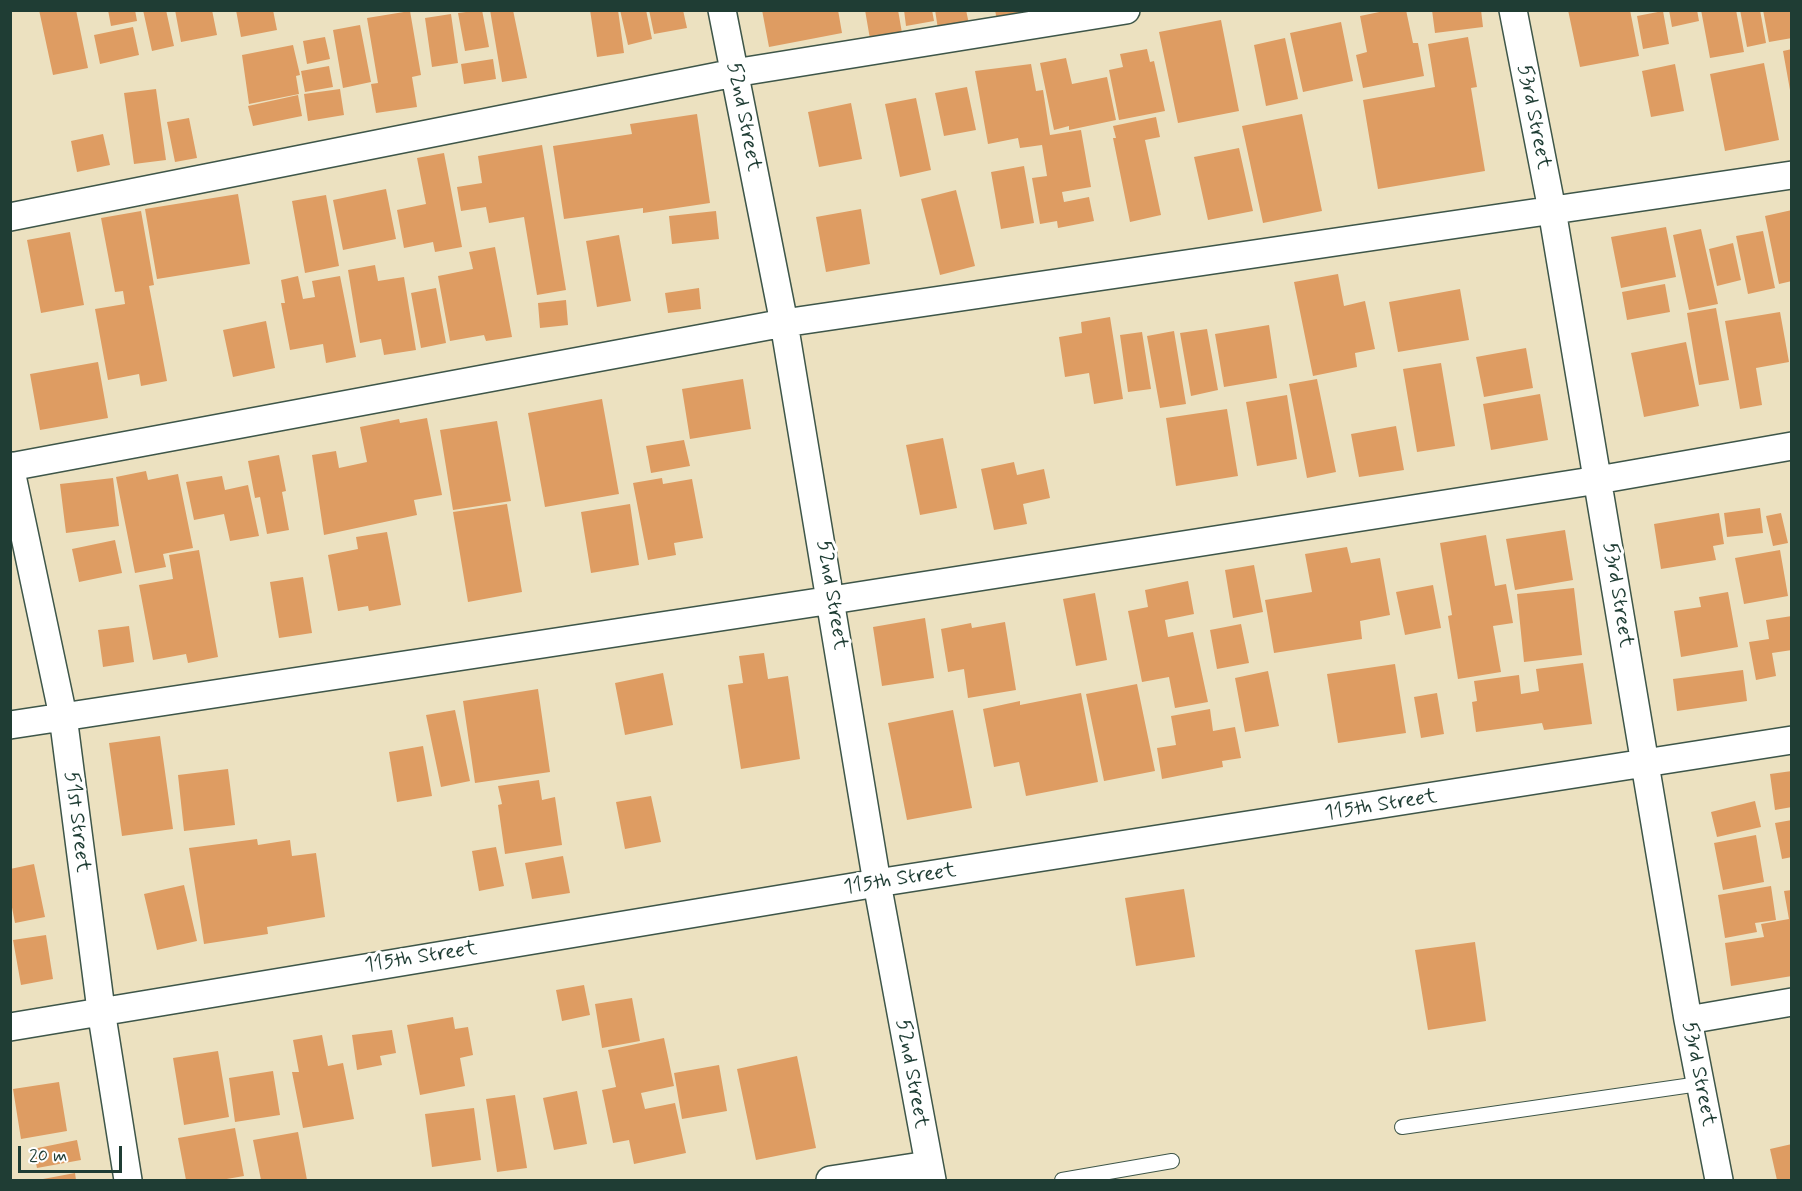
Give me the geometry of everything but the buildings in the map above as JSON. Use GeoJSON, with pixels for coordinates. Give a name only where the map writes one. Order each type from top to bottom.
{"type":"FeatureCollection","features":[{"type":"Feature","properties":{"kind":"street","name":"52nd Street"},"geometry":{"type":"LineString","coordinates":[[722,10],[784,323],[832,600],[877,884],[930,1173]]}},
{"type":"Feature","properties":{"kind":"street"},"geometry":{"type":"LineString","coordinates":[[10,217],[734,73],[1126,10]]}},
{"type":"Feature","properties":{"kind":"street","name":"53rd Street"},"geometry":{"type":"LineString","coordinates":[[1513,10],[1552,210],[1644,765],[1699,1084],[1719,1180]]}},
{"type":"Feature","properties":{"kind":"street"},"geometry":{"type":"LineString","coordinates":[[11,467],[784,323],[1791,175]]}},
{"type":"Feature","properties":{"kind":"street"},"geometry":{"type":"LineString","coordinates":[[10,725],[832,600],[1598,480],[1791,446]]}},
{"type":"Feature","properties":{"kind":"street","name":"51st Street"},"geometry":{"type":"LineString","coordinates":[[11,467],[63,716],[101,1011],[128,1180]]}},
{"type":"Feature","properties":{"kind":"street","name":"115th Street"},"geometry":{"type":"LineString","coordinates":[[10,1027],[877,884],[1644,765],[1791,740]]}},
{"type":"Feature","properties":{"kind":"street"},"geometry":{"type":"LineString","coordinates":[[1688,1020],[1791,1002]]}},
{"type":"Feature","properties":{"kind":"street"},"geometry":{"type":"LineString","coordinates":[[830,1180],[930,1173]]}},
{"type":"Feature","properties":{"kind":"lane"},"geometry":{"type":"LineString","coordinates":[[1402,1128],[1699,1084]]}},
{"type":"Feature","properties":{"kind":"lane"},"geometry":{"type":"LineString","coordinates":[[1062,1180],[1172,1161]]}}]}
